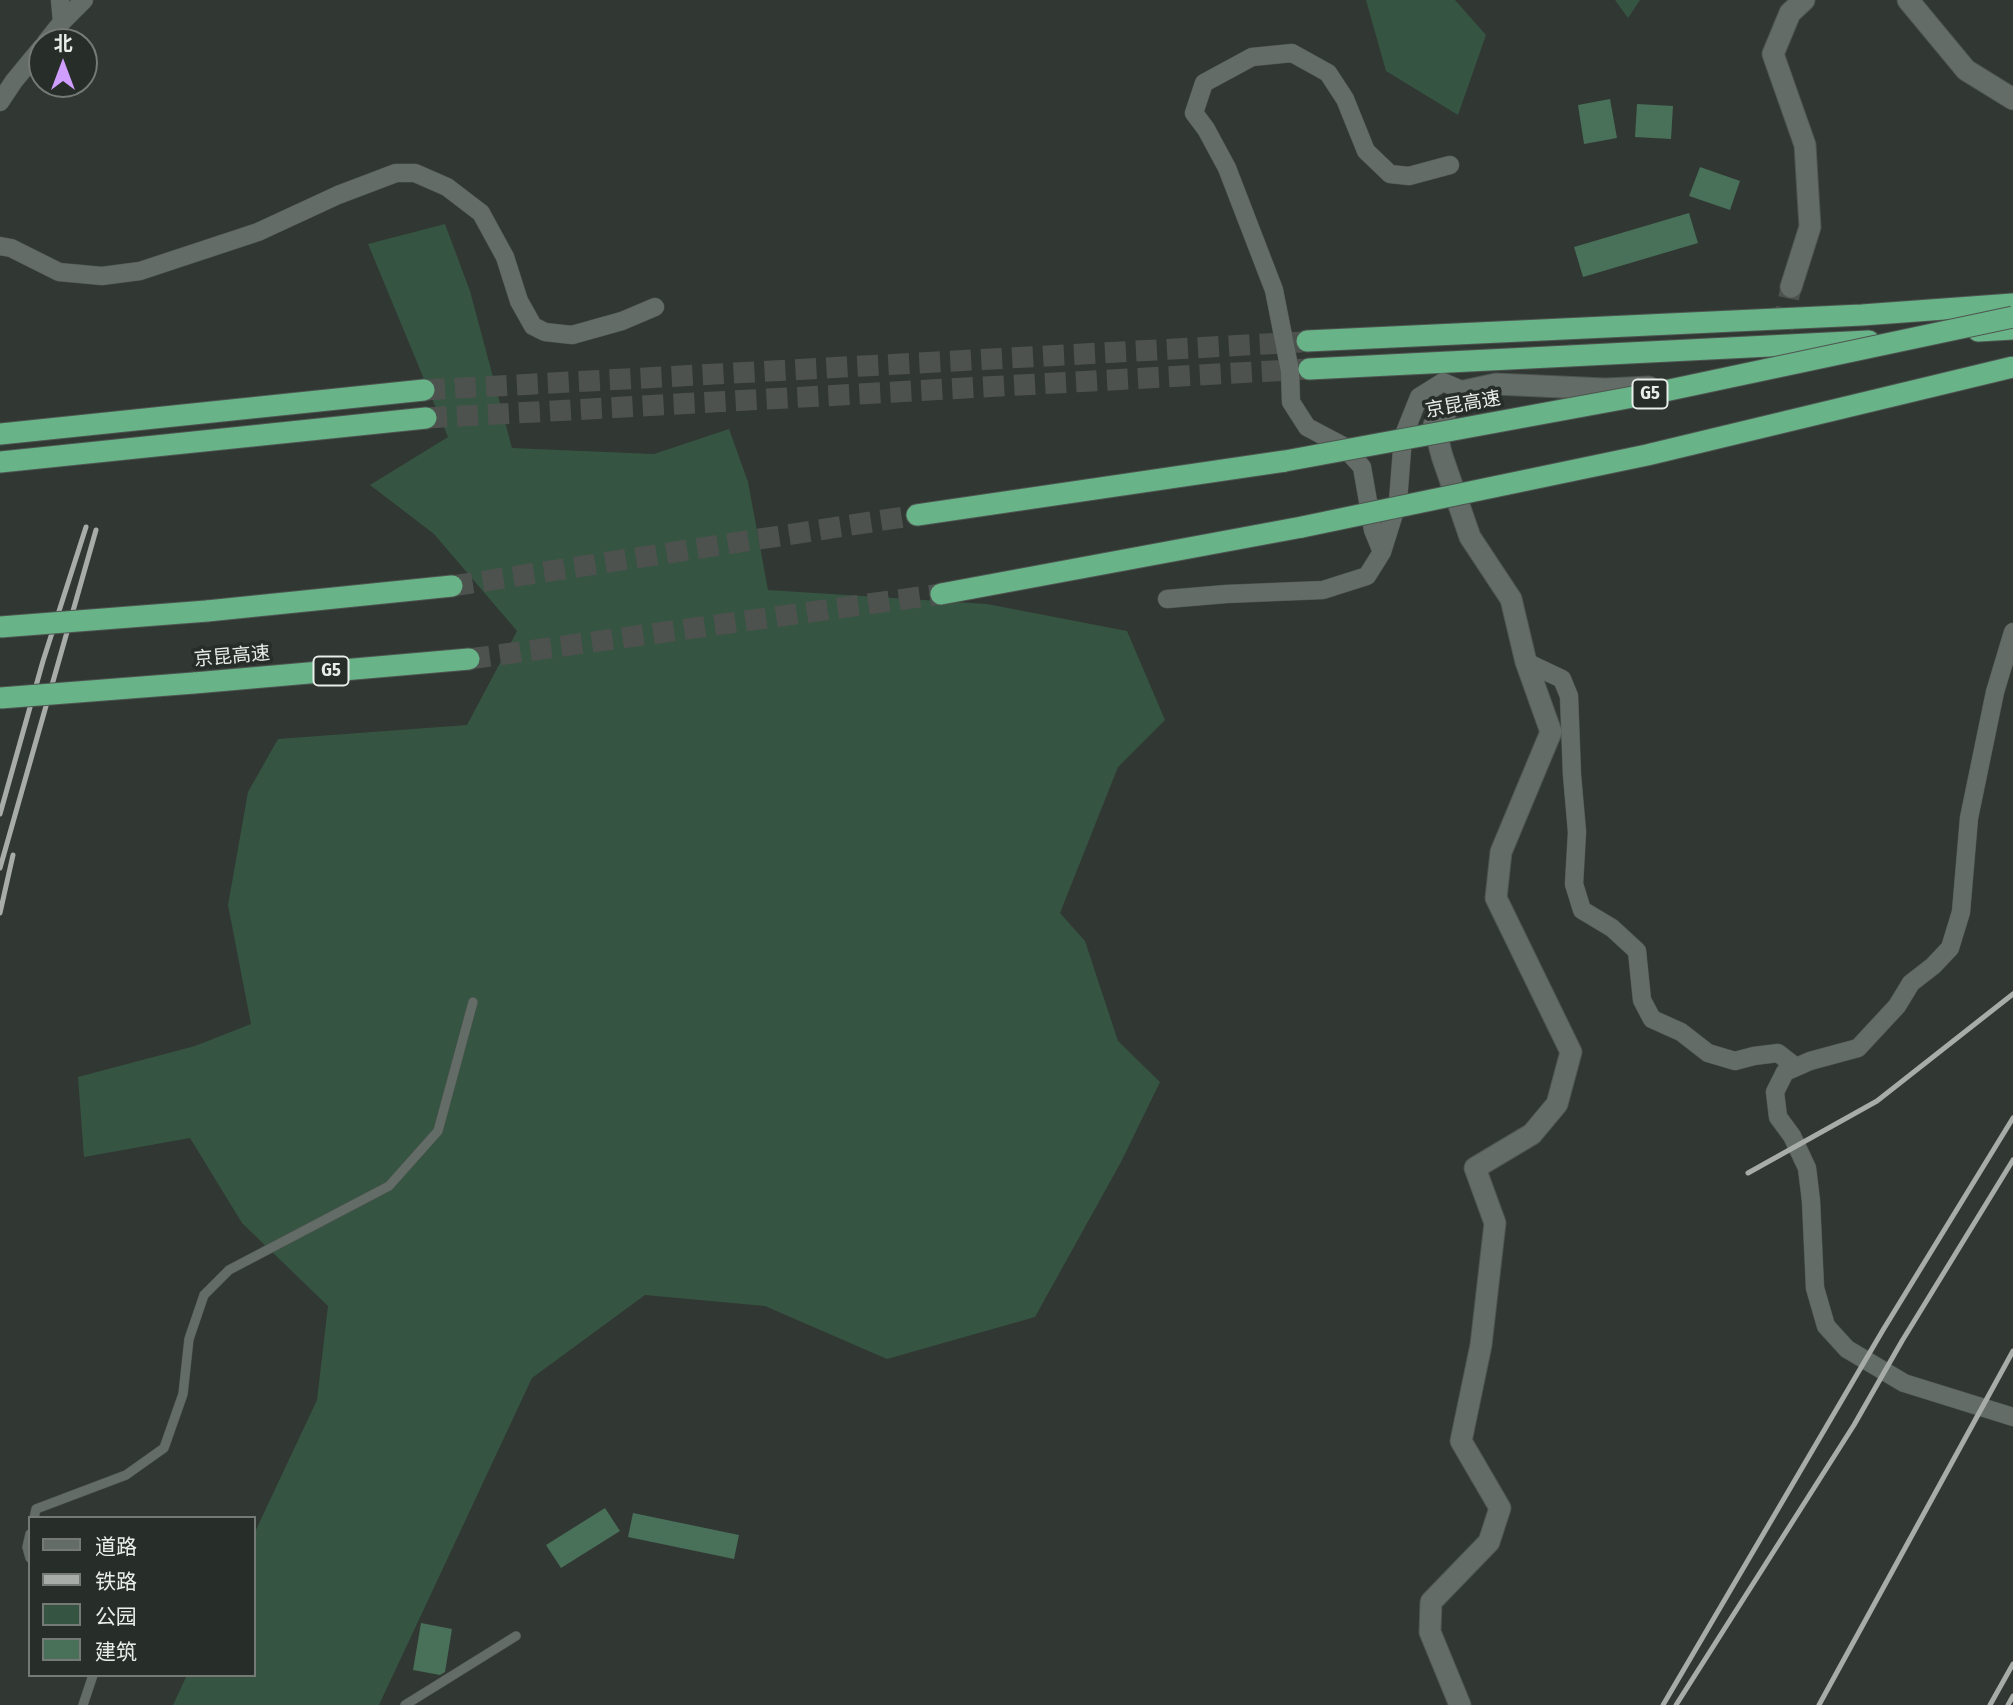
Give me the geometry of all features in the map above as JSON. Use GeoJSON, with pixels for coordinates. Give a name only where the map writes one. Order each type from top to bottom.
{"type":"FeatureCollection","features":[{"type":"Feature","properties":{"kind":"highway"},"geometry":{"type":"LineString","coordinates":[[1307,341],[1862,315],[2013,304]]}},
{"type":"Feature","properties":{"kind":"highway","name":"京昆高速"},"geometry":{"type":"LineString","coordinates":[[917,515],[1285,461],[1660,392],[2013,317]]}},
{"type":"Feature","properties":{"kind":"highway"},"geometry":{"type":"LineString","coordinates":[[1309,369],[1847,342],[2013,329]]}},
{"type":"Feature","properties":{"kind":"highway"},"geometry":{"type":"LineString","coordinates":[[941,594],[1302,527],[1647,455],[2013,367]]}},
{"type":"Feature","properties":{"kind":"highway"},"geometry":{"type":"LineString","coordinates":[[0,435],[424,390]]}},
{"type":"Feature","properties":{"kind":"highway"},"geometry":{"type":"LineString","coordinates":[[0,462],[426,418]]}},
{"type":"Feature","properties":{"kind":"highway"},"geometry":{"type":"LineString","coordinates":[[0,627],[207,611],[452,586]]}},
{"type":"Feature","properties":{"kind":"highway","name":"京昆高速"},"geometry":{"type":"LineString","coordinates":[[0,698],[469,659]]}},
{"type":"Feature","properties":{"kind":"street"},"geometry":{"type":"LineString","coordinates":[[60,0],[62,22]]}},
{"type":"Feature","properties":{"kind":"street"},"geometry":{"type":"LineString","coordinates":[[57,28],[85,0]]}},
{"type":"Feature","properties":{"kind":"street"},"geometry":{"type":"LineString","coordinates":[[1791,287],[1810,227],[1805,145],[1773,54],[1790,13],[1804,0]]}},
{"type":"Feature","properties":{"kind":"street"},"geometry":{"type":"LineString","coordinates":[[1908,0],[1966,70],[2013,99]]}},
{"type":"Feature","properties":{"kind":"street"},"geometry":{"type":"LineString","coordinates":[[1382,552],[1373,530],[1362,467],[1343,446],[1307,426],[1291,402],[1290,371],[1274,290],[1227,169],[1206,129],[1194,113],[1204,83],[1252,57],[1292,53],[1328,73],[1345,99],[1366,151],[1390,174],[1409,176],[1450,164]]}},
{"type":"Feature","properties":{"kind":"street"},"geometry":{"type":"LineString","coordinates":[[0,102],[28,64]]}},
{"type":"Feature","properties":{"kind":"street"},"geometry":{"type":"LineString","coordinates":[[0,246],[11,248],[60,272],[102,276],[139,271],[258,232],[338,195],[396,173],[415,173],[447,187],[481,213],[505,257],[519,301],[533,326],[545,332],[572,335],[622,321],[655,307]]}},
{"type":"Feature","properties":{"kind":"street"},"geometry":{"type":"LineString","coordinates":[[1167,599],[1323,590],[1367,576],[1382,552],[1398,501],[1403,437],[1419,397],[1443,382],[1464,391],[1496,384],[1605,389],[1727,384],[1772,372],[1776,359]]}},
{"type":"Feature","properties":{"kind":"street"},"geometry":{"type":"LineString","coordinates":[[1460,1705],[1430,1632],[1431,1602],[1489,1542],[1500,1508],[1461,1440],[1481,1345],[1495,1223],[1475,1168],[1532,1134],[1557,1104],[1571,1052],[1496,898],[1502,852],[1551,732],[1526,662],[1511,599],[1470,537],[1434,425],[1464,391]]}},
{"type":"Feature","properties":{"kind":"street"},"geometry":{"type":"LineString","coordinates":[[2013,632],[1995,692],[1969,818],[1961,912],[1950,948],[1911,984],[1897,1006],[1857,1048],[1810,1061],[1785,1072],[1775,1092],[1779,1117],[1792,1136],[1807,1168],[1815,1288],[1826,1326],[1847,1349],[1904,1383],[2013,1417]]}},
{"type":"Feature","properties":{"kind":"street"},"geometry":{"type":"LineString","coordinates":[[1526,662],[1562,679],[1569,696],[1577,832],[1574,884],[1582,909],[1612,928],[1637,951],[1642,1000],[1652,1019],[1681,1032],[1708,1053],[1735,1061],[1778,1053],[1796,1067]]}},
{"type":"Feature","properties":{"kind":"lane"},"geometry":{"type":"LineString","coordinates":[[34,1516],[36,1509],[125,1475],[164,1448],[183,1394],[189,1339],[204,1295],[229,1270],[389,1186],[438,1131],[473,1002]]}},
{"type":"Feature","properties":{"kind":"lane"},"geometry":{"type":"LineString","coordinates":[[405,1705],[516,1636]]}},
{"type":"Feature","properties":{"kind":"lane"},"geometry":{"type":"LineString","coordinates":[[83,1705],[92,1677]]}},
{"type":"Feature","properties":{"kind":"green space"},"geometry":{"type":"Polygon","coordinates":[[[1366,0],[1455,0],[1486,35],[1458,115],[1386,71],[1366,0]]]}},
{"type":"Feature","properties":{"kind":"green space"},"geometry":{"type":"Polygon","coordinates":[[[1615,0],[1640,0],[1628,18],[1615,0]]]}},
{"type":"Feature","properties":{"kind":"green space"},"geometry":{"type":"Polygon","coordinates":[[[445,224],[470,291],[512,448],[654,454],[729,429],[748,482],[768,590],[987,604],[1127,631],[1165,720],[1118,767],[1060,913],[1085,941],[1118,1041],[1160,1082],[1121,1162],[1035,1317],[887,1359],[765,1306],[645,1295],[532,1378],[379,1705],[173,1705],[186,1677],[256,1677],[256,1530],[317,1400],[328,1306],[242,1223],[190,1138],[84,1157],[78,1077],[195,1046],[251,1024],[228,905],[248,792],[278,739],[467,725],[517,631],[434,534],[370,485],[448,437],[368,244],[445,224]]]}},
{"type":"Feature","properties":{"kind":"building"},"geometry":{"type":"Polygon","coordinates":[[[1610,99],[1617,138],[1584,144],[1578,105],[1610,99]]]}},
{"type":"Feature","properties":{"kind":"building"},"geometry":{"type":"Polygon","coordinates":[[[1637,104],[1673,106],[1671,139],[1635,137],[1637,104]]]}},
{"type":"Feature","properties":{"kind":"building"},"geometry":{"type":"Polygon","coordinates":[[[1700,167],[1740,181],[1730,210],[1689,196],[1700,167]]]}},
{"type":"Feature","properties":{"kind":"building"},"geometry":{"type":"Polygon","coordinates":[[[1689,213],[1698,243],[1583,277],[1574,247],[1689,213]]]}},
{"type":"Feature","properties":{"kind":"building"},"geometry":{"type":"Polygon","coordinates":[[[605,1508],[620,1531],[561,1568],[546,1545],[605,1508]]]}},
{"type":"Feature","properties":{"kind":"building"},"geometry":{"type":"Polygon","coordinates":[[[633,1513],[739,1535],[734,1559],[628,1537],[633,1513]]]}},
{"type":"Feature","properties":{"kind":"building"},"geometry":{"type":"Polygon","coordinates":[[[421,1623],[452,1629],[445,1672],[440,1675],[413,1670],[421,1623]]]}},
{"type":"Feature","properties":{"kind":"tunnel"},"geometry":{"type":"LineString","coordinates":[[1776,359],[1791,287]]}},
{"type":"Feature","properties":{"kind":"tunnel"},"geometry":{"type":"LineString","coordinates":[[424,390],[1302,342]]}},
{"type":"Feature","properties":{"kind":"tunnel"},"geometry":{"type":"LineString","coordinates":[[426,418],[1308,369]]}},
{"type":"Feature","properties":{"kind":"tunnel"},"geometry":{"type":"LineString","coordinates":[[452,586],[917,515]]}},
{"type":"Feature","properties":{"kind":"tunnel"},"geometry":{"type":"LineString","coordinates":[[469,659],[941,594]]}},
{"type":"Feature","properties":{"kind":"railway"},"geometry":{"type":"LineString","coordinates":[[0,814],[43,661],[86,527]]}},
{"type":"Feature","properties":{"kind":"railway"},"geometry":{"type":"LineString","coordinates":[[0,868],[96,530]]}},
{"type":"Feature","properties":{"kind":"railway"},"geometry":{"type":"LineString","coordinates":[[0,913],[13,855]]}},
{"type":"Feature","properties":{"kind":"railway"},"geometry":{"type":"LineString","coordinates":[[1748,1173],[1877,1101],[2013,994]]}},
{"type":"Feature","properties":{"kind":"railway"},"geometry":{"type":"LineString","coordinates":[[1663,1705],[1883,1330],[2013,1118]]}},
{"type":"Feature","properties":{"kind":"railway"},"geometry":{"type":"LineString","coordinates":[[1676,1705],[1854,1425],[2013,1160]]}},
{"type":"Feature","properties":{"kind":"railway"},"geometry":{"type":"LineString","coordinates":[[1819,1705],[2013,1351]]}},
{"type":"Feature","properties":{"kind":"railway"},"geometry":{"type":"LineString","coordinates":[[1990,1705],[2013,1664]]}},
{"type":"Feature","properties":{"kind":"railway"},"geometry":{"type":"LineString","coordinates":[[2008,1705],[2013,1696]]}}]}
